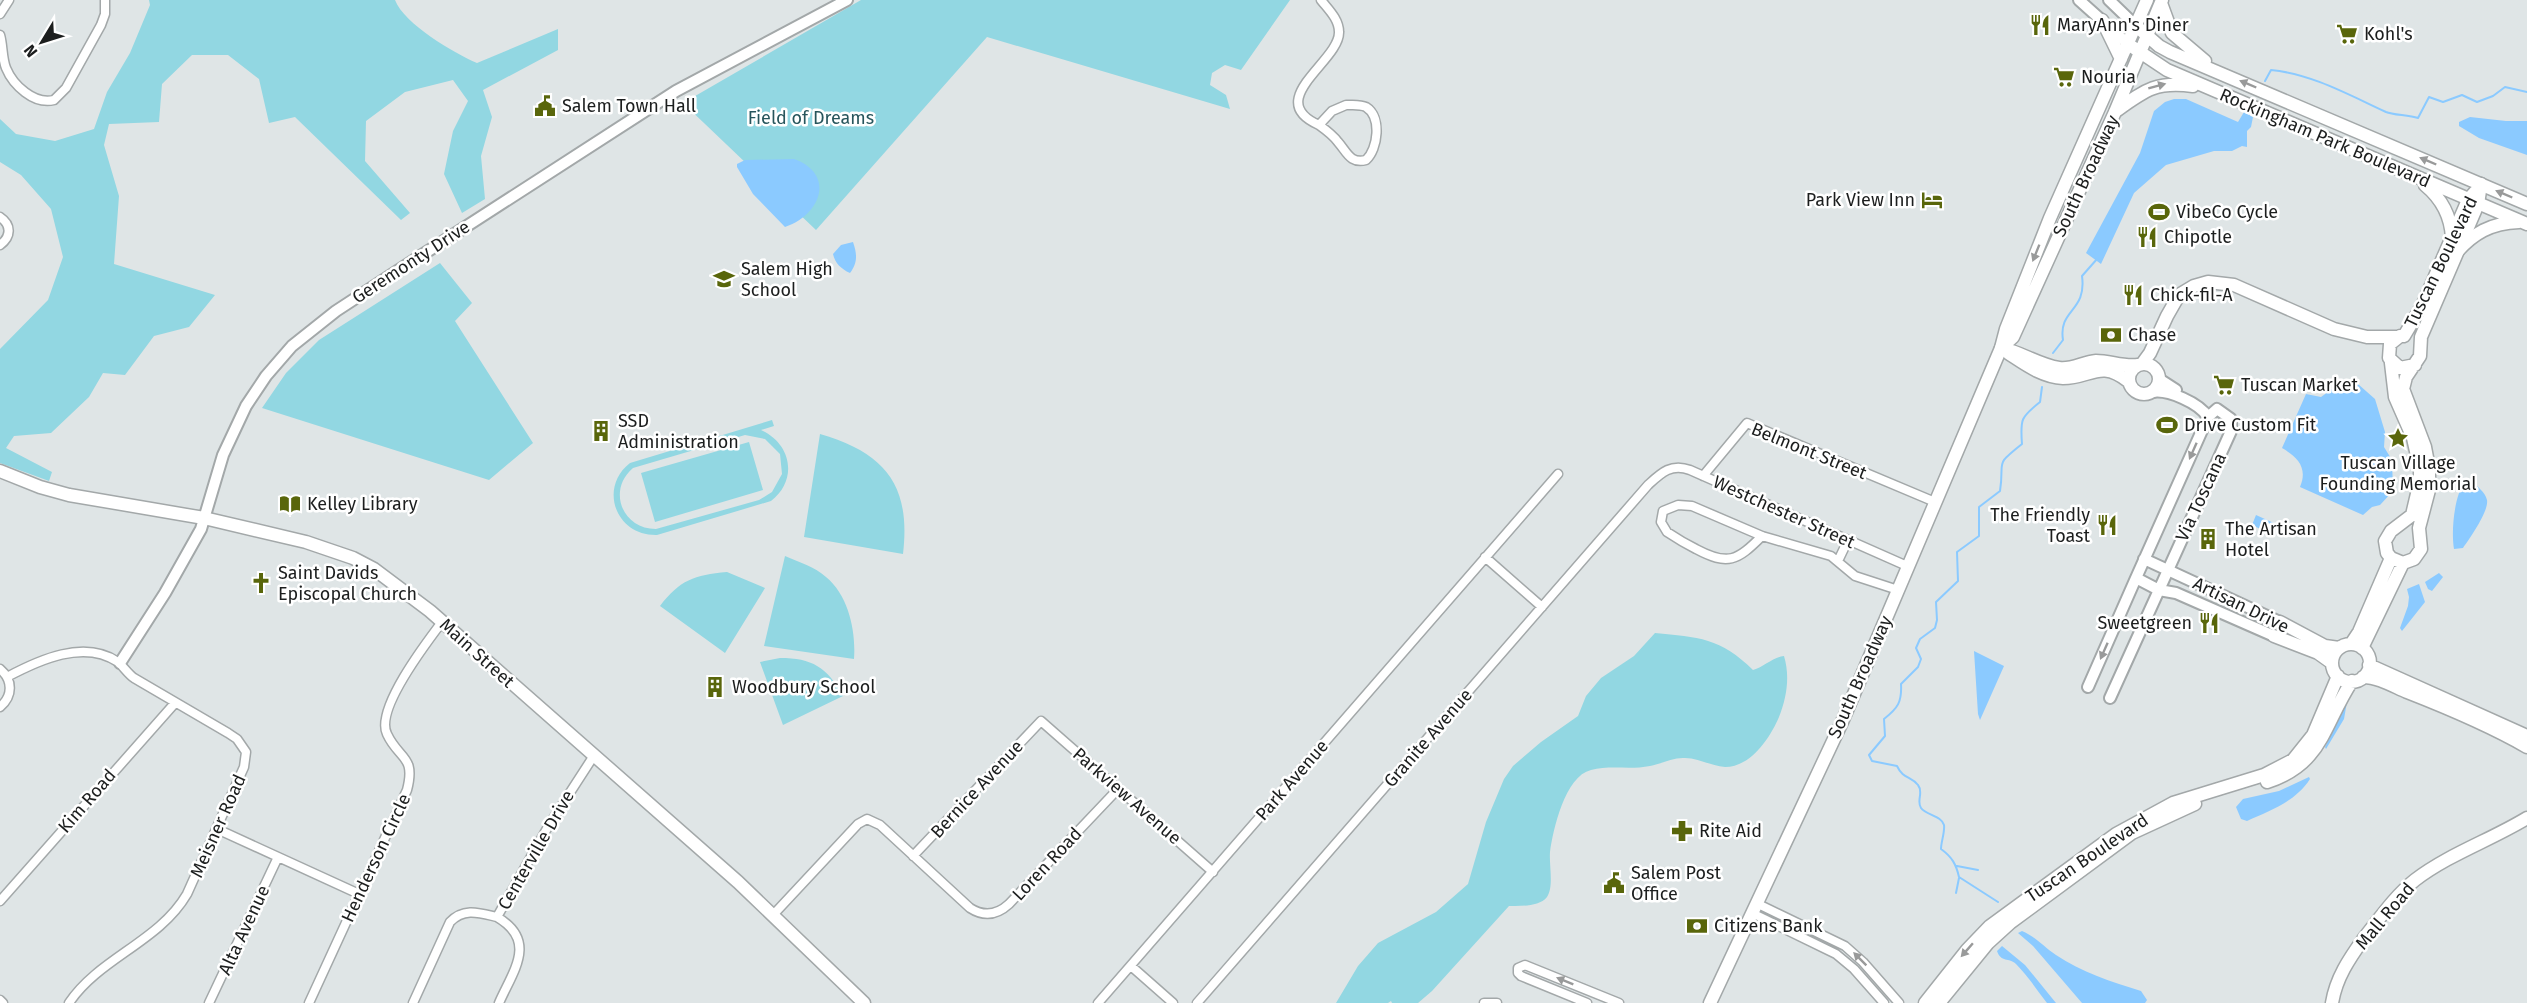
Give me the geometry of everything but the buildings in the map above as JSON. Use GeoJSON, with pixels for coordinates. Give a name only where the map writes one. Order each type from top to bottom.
{"type":"FeatureCollection","features":[{"type":"Feature","properties":{"kind":"main road","name":"South Broadway"},"geometry":{"type":"LineString","coordinates":[[1710,1003],[1842,722],[2001,348],[2006,329],[2050,218],[2146,0]]}},
{"type":"Feature","properties":{"kind":"main road"},"geometry":{"type":"LineString","coordinates":[[2162,2],[2172,33],[2220,72]]}},
{"type":"Feature","properties":{"kind":"main road","name":"South Broadway"},"geometry":{"type":"LineString","coordinates":[[2001,348],[2013,337],[2162,2]]}},
{"type":"Feature","properties":{"kind":"main road"},"geometry":{"type":"LineString","coordinates":[[2102,20],[2121,59]]}},
{"type":"Feature","properties":{"kind":"main road","name":"Rockingham Park Boulevard"},"geometry":{"type":"LineString","coordinates":[[2136,25],[2170,52],[2527,204]]}},
{"type":"Feature","properties":{"kind":"main road","name":"Rockingham Park Boulevard"},"geometry":{"type":"LineString","coordinates":[[2128,44],[2167,70],[2525,223]]}},
{"type":"Feature","properties":{"kind":"main road"},"geometry":{"type":"LineString","coordinates":[[2115,112],[2154,86],[2178,84],[2207,87]]}},
{"type":"Feature","properties":{"kind":"main road"},"geometry":{"type":"LineString","coordinates":[[2414,177],[2430,189],[2445,208],[2450,219],[2452,238]]}},
{"type":"Feature","properties":{"kind":"main road","name":"Tuscan Boulevard"},"geometry":{"type":"LineString","coordinates":[[2473,202],[2452,238],[2423,304],[2401,337],[2388,348],[2395,397],[2413,438],[2418,457],[2420,481],[2412,515],[2388,535],[2385,541],[2387,553],[2397,560],[2409,562],[2419,555],[2421,538],[2419,528],[2427,502],[2429,468],[2421,433],[2408,407],[2403,389],[2406,376],[2420,356],[2419,346],[2481,184]]}},
{"type":"Feature","properties":{"kind":"main road"},"geometry":{"type":"LineString","coordinates":[[2456,254],[2469,238],[2485,228],[2501,224],[2525,223]]}},
{"type":"Feature","properties":{"kind":"main road"},"geometry":{"type":"LineString","coordinates":[[2128,381],[2130,371],[2150,353],[2179,295],[2193,286],[2208,282],[2234,285],[2334,329],[2349,338],[2376,346],[2400,368],[2415,365]]}},
{"type":"Feature","properties":{"kind":"main road"},"geometry":{"type":"LineString","coordinates":[[2001,348],[2029,367],[2053,376],[2071,377],[2106,369],[2128,381],[2137,393],[2152,392],[2158,374],[2156,361],[2163,339],[2182,300],[2193,286]]}},
{"type":"Feature","properties":{"kind":"main road"},"geometry":{"type":"LineString","coordinates":[[2334,329],[2367,337],[2401,337]]}},
{"type":"Feature","properties":{"kind":"main road","name":"Tuscan Boulevard"},"geometry":{"type":"LineString","coordinates":[[2401,337],[2413,339],[2419,346]]}},
{"type":"Feature","properties":{"kind":"main road"},"geometry":{"type":"LineString","coordinates":[[2001,348],[2017,351],[2058,368],[2072,368],[2094,361],[2120,366],[2148,364],[2158,374]]}},
{"type":"Feature","properties":{"kind":"main road","name":"Main Street"},"geometry":{"type":"LineString","coordinates":[[0,471],[40,487],[69,495],[204,518],[306,542],[353,558],[387,576],[773,915],[864,1003]]}},
{"type":"Feature","properties":{"kind":"main road"},"geometry":{"type":"LineString","coordinates":[[2396,528],[2408,526],[2421,538]]}},
{"type":"Feature","properties":{"kind":"main road","name":"Tuscan Boulevard"},"geometry":{"type":"LineString","coordinates":[[2351,647],[2397,560]]}},
{"type":"Feature","properties":{"kind":"main road","name":"Artisan Drive"},"geometry":{"type":"LineString","coordinates":[[2280,622],[2325,646],[2351,647]]}},
{"type":"Feature","properties":{"kind":"main road","name":"Artisan Drive"},"geometry":{"type":"LineString","coordinates":[[2274,636],[2318,653],[2332,663]]}},
{"type":"Feature","properties":{"kind":"main road"},"geometry":{"type":"LineString","coordinates":[[2361,674],[2369,659],[2351,647],[2335,653],[2332,663],[2338,676],[2361,674],[2377,679],[2470,718],[2527,747]]}},
{"type":"Feature","properties":{"kind":"main road"},"geometry":{"type":"LineString","coordinates":[[2361,674],[2527,736]]}},
{"type":"Feature","properties":{"kind":"main road","name":"Tuscan Boulevard"},"geometry":{"type":"LineString","coordinates":[[1939,1003],[1999,932],[2132,833],[2190,806],[2270,781],[2296,769],[2317,747],[2342,696],[2361,674]]}},
{"type":"Feature","properties":{"kind":"main road","name":"Tuscan Boulevard"},"geometry":{"type":"LineString","coordinates":[[1925,1003],[1967,950],[1990,926],[2116,834],[2173,803],[2264,775],[2294,759],[2313,735],[2338,676]]}},
{"type":"Feature","properties":{"kind":"main road","name":"Mall Road"},"geometry":{"type":"LineString","coordinates":[[2332,1003],[2337,982],[2346,964],[2387,909],[2408,886],[2439,864],[2527,818]]}},
{"type":"Feature","properties":{"kind":"street"},"geometry":{"type":"LineString","coordinates":[[0,14],[8,0]]}},
{"type":"Feature","properties":{"kind":"street"},"geometry":{"type":"LineString","coordinates":[[0,35],[6,69],[14,81],[23,91],[38,99],[54,100],[66,88],[101,24],[105,14],[105,0]]}},
{"type":"Feature","properties":{"kind":"street","name":"Geremonty Drive"},"geometry":{"type":"LineString","coordinates":[[120,663],[165,593],[201,529],[223,455],[246,406],[276,364],[310,331],[391,275],[668,95],[847,0]]}},
{"type":"Feature","properties":{"kind":"street"},"geometry":{"type":"LineString","coordinates":[[1318,125],[1339,107],[1353,105],[1366,107],[1376,124],[1372,152],[1366,160],[1356,161],[1347,154],[1337,140],[1304,117],[1299,106],[1306,81],[1335,49],[1338,38],[1335,18],[1321,0]]}},
{"type":"Feature","properties":{"kind":"street"},"geometry":{"type":"LineString","coordinates":[[2079,0],[2128,44]]}},
{"type":"Feature","properties":{"kind":"street"},"geometry":{"type":"LineString","coordinates":[[2109,0],[2136,25]]}},
{"type":"Feature","properties":{"kind":"street"},"geometry":{"type":"LineString","coordinates":[[0,217],[7,223],[9,232],[6,240],[0,245]]}},
{"type":"Feature","properties":{"kind":"street"},"geometry":{"type":"LineString","coordinates":[[2158,374],[2166,386],[2217,410]]}},
{"type":"Feature","properties":{"kind":"street"},"geometry":{"type":"LineString","coordinates":[[2152,392],[2163,391],[2190,403],[2202,410],[2208,417]]}},
{"type":"Feature","properties":{"kind":"street","name":"Via Toscana"},"geometry":{"type":"LineString","coordinates":[[2088,687],[2208,417],[2217,410],[2231,419],[2231,432],[2110,698]]}},
{"type":"Feature","properties":{"kind":"street","name":"Belmont Street"},"geometry":{"type":"LineString","coordinates":[[1704,476],[1747,423],[1935,502]]}},
{"type":"Feature","properties":{"kind":"street","name":"Westchester Street"},"geometry":{"type":"LineString","coordinates":[[1659,474],[1674,467],[1682,467],[1907,566]]}},
{"type":"Feature","properties":{"kind":"street","name":"Park Avenue"},"geometry":{"type":"LineString","coordinates":[[1098,1003],[1557,474]]}},
{"type":"Feature","properties":{"kind":"street","name":"Granite Avenue"},"geometry":{"type":"LineString","coordinates":[[1197,1003],[1659,474]]}},
{"type":"Feature","properties":{"kind":"street"},"geometry":{"type":"LineString","coordinates":[[1762,536],[1739,555],[1728,560],[1716,559],[1667,532],[1663,527],[1661,517],[1667,508],[1685,505],[1762,536],[1811,550],[1838,561],[1855,576],[1898,590]]}},
{"type":"Feature","properties":{"kind":"street"},"geometry":{"type":"LineString","coordinates":[[1838,561],[1848,540]]}},
{"type":"Feature","properties":{"kind":"street"},"geometry":{"type":"LineString","coordinates":[[1485,557],[1542,607]]}},
{"type":"Feature","properties":{"kind":"street","name":"Artisan Drive"},"geometry":{"type":"LineString","coordinates":[[2144,559],[2280,622]]}},
{"type":"Feature","properties":{"kind":"street"},"geometry":{"type":"LineString","coordinates":[[2136,578],[2159,590]]}},
{"type":"Feature","properties":{"kind":"street","name":"Artisan Drive"},"geometry":{"type":"LineString","coordinates":[[2159,590],[2176,593],[2274,636]]}},
{"type":"Feature","properties":{"kind":"street","name":"Henderson Circle"},"geometry":{"type":"LineString","coordinates":[[309,1003],[407,790],[411,775],[407,759],[386,734],[384,718],[406,674],[442,622]]}},
{"type":"Feature","properties":{"kind":"street"},"geometry":{"type":"LineString","coordinates":[[7,677],[69,652],[92,653],[120,663]]}},
{"type":"Feature","properties":{"kind":"street","name":"Meisner Road"},"geometry":{"type":"LineString","coordinates":[[69,1003],[97,973],[174,914],[187,894],[244,767],[246,752],[242,745],[228,733],[134,678],[124,671],[120,663]]}},
{"type":"Feature","properties":{"kind":"street"},"geometry":{"type":"LineString","coordinates":[[0,669],[7,677],[10,691],[7,700],[0,707]]}},
{"type":"Feature","properties":{"kind":"street","name":"Kim Road"},"geometry":{"type":"LineString","coordinates":[[0,901],[175,703]]}},
{"type":"Feature","properties":{"kind":"street","name":"Parkview Avenue"},"geometry":{"type":"LineString","coordinates":[[1041,721],[1213,872]]}},
{"type":"Feature","properties":{"kind":"street","name":"Bernice Avenue"},"geometry":{"type":"LineString","coordinates":[[913,856],[1041,721]]}},
{"type":"Feature","properties":{"kind":"street","name":"Centerville Drive"},"geometry":{"type":"LineString","coordinates":[[413,1003],[446,928],[455,917],[467,912],[497,917],[549,825],[593,757]]}},
{"type":"Feature","properties":{"kind":"street","name":"Loren Road"},"geometry":{"type":"LineString","coordinates":[[913,856],[970,908],[981,914],[996,913],[1009,904],[1118,789]]}},
{"type":"Feature","properties":{"kind":"street"},"geometry":{"type":"LineString","coordinates":[[773,915],[865,819],[877,822],[913,856]]}},
{"type":"Feature","properties":{"kind":"street"},"geometry":{"type":"LineString","coordinates":[[217,829],[359,894]]}},
{"type":"Feature","properties":{"kind":"street","name":"Alta Avenue"},"geometry":{"type":"LineString","coordinates":[[209,1003],[278,857]]}},
{"type":"Feature","properties":{"kind":"street"},"geometry":{"type":"LineString","coordinates":[[1754,908],[1836,954],[1854,969],[1884,1003]]}},
{"type":"Feature","properties":{"kind":"street"},"geometry":{"type":"LineString","coordinates":[[1754,908],[1845,946],[1863,962],[1899,1003]]}},
{"type":"Feature","properties":{"kind":"street"},"geometry":{"type":"LineString","coordinates":[[497,917],[516,932],[520,946],[516,967],[499,1003]]}},
{"type":"Feature","properties":{"kind":"street"},"geometry":{"type":"LineString","coordinates":[[1587,1003],[1521,976],[1518,974],[1518,968],[1525,964],[1619,1003]]}},
{"type":"Feature","properties":{"kind":"street"},"geometry":{"type":"LineString","coordinates":[[1131,966],[1173,1003]]}},
{"type":"Feature","properties":{"kind":"street"},"geometry":{"type":"LineString","coordinates":[[0,1000],[3,1003]]}},
{"type":"Feature","properties":{"kind":"street"},"geometry":{"type":"LineString","coordinates":[[1484,1003],[1497,1003]]}},
{"type":"Feature","properties":{"kind":"green space"},"geometry":{"type":"Polygon","coordinates":[[[149,0],[395,0],[408,19],[419,28],[443,45],[477,63],[558,29],[558,50],[483,90],[492,117],[481,156],[485,199],[462,213],[444,174],[453,131],[468,101],[453,80],[405,92],[366,121],[365,161],[410,213],[401,220],[295,117],[269,123],[259,79],[228,55],[192,55],[162,84],[159,122],[109,124],[104,145],[119,196],[114,264],[215,295],[189,327],[154,336],[125,375],[103,373],[89,397],[51,433],[14,436],[6,448],[52,472],[49,481],[0,463],[0,349],[48,300],[63,257],[51,209],[21,175],[0,162],[0,119],[16,134],[55,141],[94,129],[107,92],[130,53],[150,5],[149,0]]]}},
{"type":"Feature","properties":{"kind":"green space","name":"Field of Dreams"},"geometry":{"type":"Polygon","coordinates":[[[861,0],[1290,0],[1241,70],[1225,65],[1212,73],[1210,85],[1226,95],[1230,109],[987,37],[816,230],[683,103],[861,0]]]}},
{"type":"Feature","properties":{"kind":"green space"},"geometry":{"type":"Polygon","coordinates":[[[440,263],[472,303],[455,321],[533,443],[489,480],[262,408],[286,373],[319,340],[440,263]]]}},
{"type":"Feature","properties":{"kind":"green space"},"geometry":{"type":"Polygon","coordinates":[[[772,420],[774,426],[761,430],[771,436],[785,453],[788,473],[780,492],[771,501],[657,535],[631,528],[616,509],[615,485],[620,473],[630,463],[772,420]],[[745,435],[633,468],[625,477],[621,487],[622,507],[634,523],[656,529],[759,500],[772,492],[782,474],[780,454],[765,439],[745,435]]]}},
{"type":"Feature","properties":{"kind":"green space"},"geometry":{"type":"Polygon","coordinates":[[[820,434],[862,451],[877,462],[889,476],[898,491],[903,509],[903,554],[804,537],[820,434]]]}},
{"type":"Feature","properties":{"kind":"green space"},"geometry":{"type":"Polygon","coordinates":[[[749,442],[763,490],[655,522],[641,473],[749,442]]]}},
{"type":"Feature","properties":{"kind":"green space"},"geometry":{"type":"Polygon","coordinates":[[[785,556],[822,573],[834,585],[845,604],[852,626],[854,659],[764,646],[785,556]]]}},
{"type":"Feature","properties":{"kind":"green space"},"geometry":{"type":"Polygon","coordinates":[[[727,572],[765,588],[725,653],[660,606],[674,590],[689,580],[727,572]]]}},
{"type":"Feature","properties":{"kind":"green space"},"geometry":{"type":"Polygon","coordinates":[[[1655,633],[1696,638],[1719,645],[1753,670],[1784,656],[1787,686],[1784,702],[1779,717],[1765,742],[1751,757],[1734,766],[1725,767],[1695,759],[1681,758],[1643,767],[1605,768],[1582,774],[1567,793],[1557,818],[1550,852],[1550,888],[1544,900],[1529,905],[1509,906],[1432,991],[1418,1003],[1392,1003],[1391,1001],[1388,1003],[1336,1003],[1358,966],[1378,943],[1436,912],[1468,884],[1486,822],[1504,779],[1513,766],[1541,742],[1578,716],[1586,696],[1601,678],[1634,656],[1655,633]]]}},
{"type":"Feature","properties":{"kind":"green space"},"geometry":{"type":"Polygon","coordinates":[[[780,658],[801,660],[818,666],[831,678],[843,696],[783,725],[760,662],[780,658]]]}},
{"type":"Feature","properties":{"kind":"shaded area"},"geometry":{"type":"Polygon","coordinates":[[[2186,99],[2238,122],[2244,112],[2253,117],[2251,127],[2247,131],[2247,147],[2242,146],[2232,151],[2214,151],[2166,165],[2134,193],[2101,264],[2086,253],[2140,153],[2154,111],[2165,102],[2186,99]]]}},
{"type":"Feature","properties":{"kind":"shaded area"},"geometry":{"type":"Polygon","coordinates":[[[2470,117],[2527,121],[2527,155],[2479,138],[2459,126],[2459,122],[2470,117]]]}},
{"type":"Feature","properties":{"kind":"shaded area"},"geometry":{"type":"Polygon","coordinates":[[[794,159],[807,166],[815,174],[819,184],[819,194],[808,213],[785,227],[753,194],[737,164],[745,160],[794,159]]]}},
{"type":"Feature","properties":{"kind":"shaded area"},"geometry":{"type":"Polygon","coordinates":[[[853,242],[856,258],[850,273],[839,265],[833,254],[841,245],[853,242]]]}},
{"type":"Feature","properties":{"kind":"shaded area"},"geometry":{"type":"Polygon","coordinates":[[[2343,381],[2358,384],[2375,399],[2385,432],[2384,447],[2392,460],[2393,491],[2380,505],[2372,507],[2363,515],[2300,487],[2303,474],[2300,464],[2293,455],[2282,448],[2306,394],[2321,397],[2343,381]]]}},
{"type":"Feature","properties":{"kind":"shaded area"},"geometry":{"type":"Polygon","coordinates":[[[2465,481],[2471,481],[2480,489],[2486,497],[2487,505],[2463,548],[2454,549],[2454,514],[2458,496],[2465,481]]]}},
{"type":"Feature","properties":{"kind":"shaded area"},"geometry":{"type":"Polygon","coordinates":[[[2256,515],[2276,524],[2271,534],[2252,525],[2256,515]]]}},
{"type":"Feature","properties":{"kind":"shaded area"},"geometry":{"type":"Polygon","coordinates":[[[2439,573],[2443,577],[2432,591],[2428,589],[2425,582],[2439,573]]]}},
{"type":"Feature","properties":{"kind":"shaded area"},"geometry":{"type":"Polygon","coordinates":[[[2419,584],[2425,602],[2402,631],[2400,628],[2408,606],[2407,589],[2419,584]]]}},
{"type":"Feature","properties":{"kind":"shaded area"},"geometry":{"type":"Polygon","coordinates":[[[1974,651],[2004,666],[1980,720],[1978,714],[1974,651]]]}},
{"type":"Feature","properties":{"kind":"shaded area"},"geometry":{"type":"Polygon","coordinates":[[[2347,702],[2344,719],[2326,749],[2325,747],[2347,702]]]}},
{"type":"Feature","properties":{"kind":"shaded area"},"geometry":{"type":"Polygon","coordinates":[[[2309,777],[2310,779],[2297,794],[2282,804],[2247,821],[2241,819],[2236,807],[2243,799],[2279,791],[2309,777]]]}},
{"type":"Feature","properties":{"kind":"shaded area"},"geometry":{"type":"Polygon","coordinates":[[[2022,931],[2076,967],[2141,991],[2147,1000],[2145,1003],[2082,1003],[2033,946],[2018,933],[2022,931]]]}},
{"type":"Feature","properties":{"kind":"shaded area"},"geometry":{"type":"Polygon","coordinates":[[[2002,946],[2025,965],[2056,1003],[2047,1003],[2016,964],[1999,955],[1997,951],[2002,946]]]}},
{"type":"Feature","properties":{"kind":"waterway"},"geometry":{"type":"LineString","coordinates":[[2265,81],[2271,70],[2286,72],[2330,86],[2386,112],[2418,118],[2429,97],[2443,102],[2462,95],[2477,102],[2493,96],[2505,87],[2527,92]]}},
{"type":"Feature","properties":{"kind":"waterway"},"geometry":{"type":"LineString","coordinates":[[2053,353],[2063,340],[2065,322],[2080,297],[2082,276],[2097,259]]}},
{"type":"Feature","properties":{"kind":"waterway"},"geometry":{"type":"LineString","coordinates":[[1998,902],[1959,877],[1953,861],[1941,849],[1943,822],[1921,808],[1918,785],[1902,773],[1897,766],[1872,761],[1869,755],[1885,736],[1884,719],[1898,704],[1901,684],[1918,667],[1921,659],[1916,648],[1920,639],[1935,628],[1936,602],[1958,581],[1957,552],[1979,536],[1979,507],[2000,491],[2002,464],[2022,444],[2023,419],[2040,402],[2042,387]]}},
{"type":"Feature","properties":{"kind":"waterway"},"geometry":{"type":"LineString","coordinates":[[1957,866],[1978,870]]}},
{"type":"Feature","properties":{"kind":"waterway"},"geometry":{"type":"LineString","coordinates":[[1956,893],[1959,878]]}},
{"type":"Feature","properties":{"kind":"place","name":"MaryAnn's Diner"},"geometry":{"type":"Point","coordinates":[2040,25]}},
{"type":"Feature","properties":{"kind":"place","name":"Kohl's"},"geometry":{"type":"Point","coordinates":[2347,34]}},
{"type":"Feature","properties":{"kind":"place","name":"Nouria"},"geometry":{"type":"Point","coordinates":[2064,77]}},
{"type":"Feature","properties":{"kind":"place","name":"Salem Town Hall"},"geometry":{"type":"Point","coordinates":[545,106]}},
{"type":"Feature","properties":{"kind":"place","name":"Park View Inn"},"geometry":{"type":"Point","coordinates":[1932,200]}},
{"type":"Feature","properties":{"kind":"place","name":"VibeCo Cycle"},"geometry":{"type":"Point","coordinates":[2159,212]}},
{"type":"Feature","properties":{"kind":"place","name":"Chipotle"},"geometry":{"type":"Point","coordinates":[2147,237]}},
{"type":"Feature","properties":{"kind":"place","name":"Salem High School"},"geometry":{"type":"Point","coordinates":[724,279]}},
{"type":"Feature","properties":{"kind":"place","name":"Chick-fil-A"},"geometry":{"type":"Point","coordinates":[2133,295]}},
{"type":"Feature","properties":{"kind":"place","name":"Chase"},"geometry":{"type":"Point","coordinates":[2111,335]}},
{"type":"Feature","properties":{"kind":"place","name":"Tuscan Market"},"geometry":{"type":"Point","coordinates":[2224,385]}},
{"type":"Feature","properties":{"kind":"place","name":"Drive Custom Fit"},"geometry":{"type":"Point","coordinates":[2167,425]}},
{"type":"Feature","properties":{"kind":"place","name":"SSD Administration"},"geometry":{"type":"Point","coordinates":[601,431]}},
{"type":"Feature","properties":{"kind":"place","name":"Tuscan Village Founding Memorial"},"geometry":{"type":"Point","coordinates":[2398,438]}},
{"type":"Feature","properties":{"kind":"place","name":"Kelley Library"},"geometry":{"type":"Point","coordinates":[290,504]}},
{"type":"Feature","properties":{"kind":"place","name":"The Friendly Toast"},"geometry":{"type":"Point","coordinates":[2107,525]}},
{"type":"Feature","properties":{"kind":"place","name":"The Artisan Hotel"},"geometry":{"type":"Point","coordinates":[2208,539]}},
{"type":"Feature","properties":{"kind":"place","name":"Saint Davids Episcopal Church"},"geometry":{"type":"Point","coordinates":[261,583]}},
{"type":"Feature","properties":{"kind":"place","name":"Sweetgreen"},"geometry":{"type":"Point","coordinates":[2209,623]}},
{"type":"Feature","properties":{"kind":"place","name":"Woodbury School"},"geometry":{"type":"Point","coordinates":[715,687]}},
{"type":"Feature","properties":{"kind":"place","name":"Rite Aid"},"geometry":{"type":"Point","coordinates":[1682,831]}},
{"type":"Feature","properties":{"kind":"place","name":"Salem Post Office"},"geometry":{"type":"Point","coordinates":[1614,883]}},
{"type":"Feature","properties":{"kind":"place","name":"Citizens Bank"},"geometry":{"type":"Point","coordinates":[1697,926]}}]}
